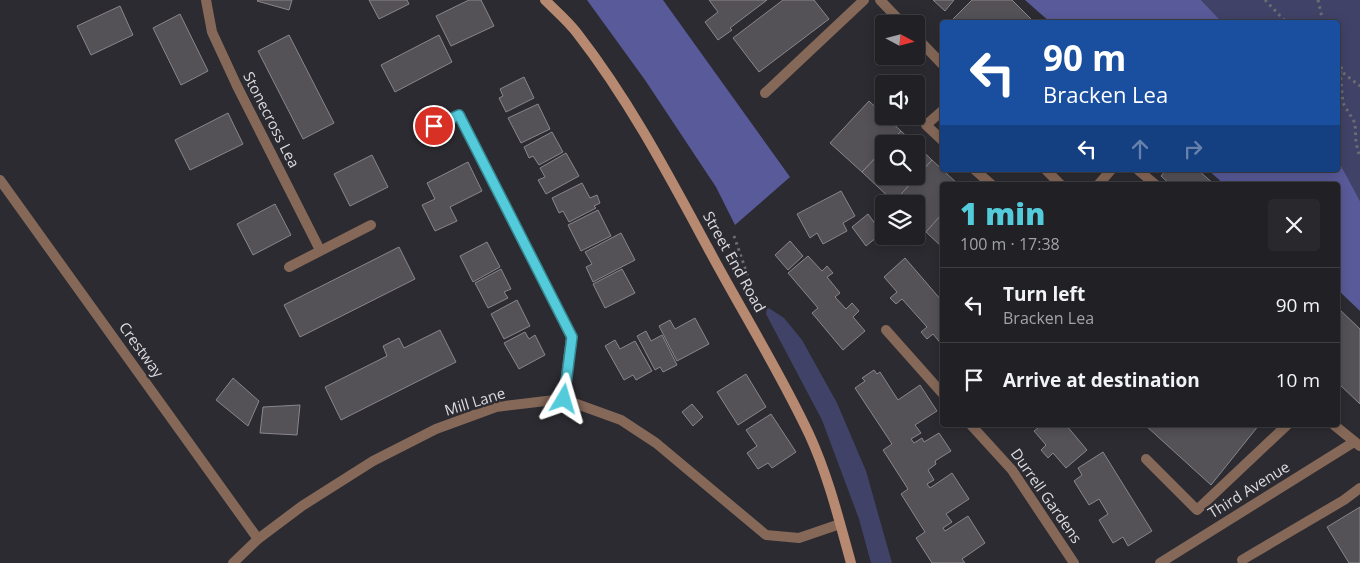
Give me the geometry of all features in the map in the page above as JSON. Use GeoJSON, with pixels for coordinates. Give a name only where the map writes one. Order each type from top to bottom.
{"type":"FeatureCollection","features":[{"type":"Feature","properties":{"kind":"street","name":"Stonecross Lea"},"geometry":{"type":"LineString","coordinates":[[206,0],[212,32],[237,86],[320,250]]}},
{"type":"Feature","properties":{"kind":"street","name":"Street End Road"},"geometry":{"type":"LineString","coordinates":[[545,0],[576,31],[622,94],[667,170],[810,435],[824,472],[852,563]]}},
{"type":"Feature","properties":{"kind":"street"},"geometry":{"type":"LineString","coordinates":[[765,93],[864,0]]}},
{"type":"Feature","properties":{"kind":"street"},"geometry":{"type":"LineString","coordinates":[[880,0],[894,15]]}},
{"type":"Feature","properties":{"kind":"street"},"geometry":{"type":"LineString","coordinates":[[925,47],[940,62]]}},
{"type":"Feature","properties":{"kind":"street"},"geometry":{"type":"LineString","coordinates":[[940,113],[926,125],[940,138]]}},
{"type":"Feature","properties":{"kind":"street"},"geometry":{"type":"LineString","coordinates":[[434,126],[459,115],[572,337],[564,399]]}},
{"type":"Feature","properties":{"kind":"street"},"geometry":{"type":"LineString","coordinates":[[977,172],[989,182]]}},
{"type":"Feature","properties":{"kind":"street"},"geometry":{"type":"LineString","coordinates":[[1048,172],[1057,182]]}},
{"type":"Feature","properties":{"kind":"street"},"geometry":{"type":"LineString","coordinates":[[1101,182],[1109,172]]}},
{"type":"Feature","properties":{"kind":"street"},"geometry":{"type":"LineString","coordinates":[[1140,172],[1152,182]]}},
{"type":"Feature","properties":{"kind":"street","name":"Crestway"},"geometry":{"type":"LineString","coordinates":[[0,180],[258,539]]}},
{"type":"Feature","properties":{"kind":"street"},"geometry":{"type":"LineString","coordinates":[[289,267],[371,224]]}},
{"type":"Feature","properties":{"kind":"street"},"geometry":{"type":"LineString","coordinates":[[886,330],[940,391]]}},
{"type":"Feature","properties":{"kind":"street","name":"Mill Lane"},"geometry":{"type":"LineString","coordinates":[[233,563],[258,539],[302,506],[373,461],[436,429],[496,407],[564,399],[621,420],[656,443],[766,535],[799,538],[840,524]]}},
{"type":"Feature","properties":{"kind":"street","name":"Durrell Gardens"},"geometry":{"type":"LineString","coordinates":[[973,427],[1012,470],[1074,563]]}},
{"type":"Feature","properties":{"kind":"street"},"geometry":{"type":"LineString","coordinates":[[1146,459],[1197,510],[1285,427]]}},
{"type":"Feature","properties":{"kind":"street"},"geometry":{"type":"LineString","coordinates":[[1336,427],[1357,444]]}},
{"type":"Feature","properties":{"kind":"street","name":"Third Avenue"},"geometry":{"type":"LineString","coordinates":[[1160,563],[1357,444]]}},
{"type":"Feature","properties":{"kind":"street"},"geometry":{"type":"LineString","coordinates":[[1242,560],[1344,500],[1360,488]]}},
{"type":"Feature","properties":{"kind":"path"},"geometry":{"type":"LineString","coordinates":[[1265,0],[1284,20]]}},
{"type":"Feature","properties":{"kind":"path"},"geometry":{"type":"LineString","coordinates":[[1318,0],[1323,20]]}},
{"type":"Feature","properties":{"kind":"path"},"geometry":{"type":"LineString","coordinates":[[1340,65],[1345,75]]}},
{"type":"Feature","properties":{"kind":"path"},"geometry":{"type":"LineString","coordinates":[[1340,71],[1360,86]]}},
{"type":"Feature","properties":{"kind":"path"},"geometry":{"type":"LineString","coordinates":[[1340,78],[1343,103],[1355,123],[1356,143],[1360,158]]}},
{"type":"Feature","properties":{"kind":"shaded area"},"geometry":{"type":"Polygon","coordinates":[[[587,0],[663,0],[790,177],[735,225],[716,187],[645,80],[587,0]]]}},
{"type":"Feature","properties":{"kind":"shaded area"},"geometry":{"type":"Polygon","coordinates":[[[1025,0],[1201,0],[1220,20],[1048,20],[1025,0]]]}},
{"type":"Feature","properties":{"kind":"shaded area"},"geometry":{"type":"Polygon","coordinates":[[[1201,0],[1360,0],[1360,201],[1340,164],[1340,20],[1220,20],[1201,0]]]}},
{"type":"Feature","properties":{"kind":"shaded area"},"geometry":{"type":"Polygon","coordinates":[[[1340,164],[1360,201],[1360,311],[1340,292],[1340,182],[1222,182],[1210,172],[1340,172],[1340,164]]]}},
{"type":"Feature","properties":{"kind":"shaded area"},"geometry":{"type":"Polygon","coordinates":[[[767,307],[784,318],[802,340],[837,403],[866,471],[892,563],[871,563],[859,519],[822,420],[766,314],[767,307]]]}},
{"type":"Feature","properties":{"kind":"building"},"geometry":{"type":"Polygon","coordinates":[[[258,0],[292,0],[289,10],[258,0]]]}},
{"type":"Feature","properties":{"kind":"building"},"geometry":{"type":"Polygon","coordinates":[[[369,0],[407,0],[409,4],[379,19],[369,0]]]}},
{"type":"Feature","properties":{"kind":"building"},"geometry":{"type":"Polygon","coordinates":[[[469,0],[481,0],[494,26],[451,46],[436,16],[469,0]]]}},
{"type":"Feature","properties":{"kind":"building"},"geometry":{"type":"Polygon","coordinates":[[[709,0],[767,0],[730,28],[732,30],[718,40],[705,22],[718,12],[709,0]]]}},
{"type":"Feature","properties":{"kind":"building"},"geometry":{"type":"Polygon","coordinates":[[[783,0],[814,0],[829,19],[759,72],[733,38],[783,0]]]}},
{"type":"Feature","properties":{"kind":"building"},"geometry":{"type":"Polygon","coordinates":[[[933,0],[954,0],[945,11],[933,0]]]}},
{"type":"Feature","properties":{"kind":"building"},"geometry":{"type":"Polygon","coordinates":[[[972,0],[1012,0],[1032,20],[952,20],[972,0]]]}},
{"type":"Feature","properties":{"kind":"building"},"geometry":{"type":"Polygon","coordinates":[[[120,6],[133,35],[91,55],[77,26],[120,6]]]}},
{"type":"Feature","properties":{"kind":"building"},"geometry":{"type":"Polygon","coordinates":[[[180,14],[208,71],[181,85],[153,28],[180,14]]]}},
{"type":"Feature","properties":{"kind":"building"},"geometry":{"type":"Polygon","coordinates":[[[289,35],[334,123],[303,139],[258,51],[289,35]]]}},
{"type":"Feature","properties":{"kind":"building"},"geometry":{"type":"Polygon","coordinates":[[[439,35],[452,62],[395,92],[381,65],[439,35]]]}},
{"type":"Feature","properties":{"kind":"building"},"geometry":{"type":"Polygon","coordinates":[[[524,77],[534,98],[506,112],[499,98],[503,96],[500,89],[524,77]]]}},
{"type":"Feature","properties":{"kind":"building"},"geometry":{"type":"Polygon","coordinates":[[[869,101],[875,107],[875,125],[895,125],[901,131],[897,135],[875,135],[875,158],[862,172],[830,143],[869,101]]]}},
{"type":"Feature","properties":{"kind":"building"},"geometry":{"type":"Polygon","coordinates":[[[538,104],[550,129],[521,143],[508,118],[538,104]]]}},
{"type":"Feature","properties":{"kind":"building"},"geometry":{"type":"Polygon","coordinates":[[[228,113],[243,144],[190,170],[175,140],[228,113]]]}},
{"type":"Feature","properties":{"kind":"building"},"geometry":{"type":"Polygon","coordinates":[[[901,131],[905,135],[897,135],[901,131]]]}},
{"type":"Feature","properties":{"kind":"building"},"geometry":{"type":"Polygon","coordinates":[[[552,132],[563,152],[539,165],[533,156],[529,158],[524,147],[552,132]]]}},
{"type":"Feature","properties":{"kind":"building"},"geometry":{"type":"Polygon","coordinates":[[[566,153],[579,176],[546,194],[538,180],[545,177],[540,168],[566,153]]]}},
{"type":"Feature","properties":{"kind":"building"},"geometry":{"type":"Polygon","coordinates":[[[925,153],[932,160],[925,168],[925,153]]]}},
{"type":"Feature","properties":{"kind":"building"},"geometry":{"type":"Polygon","coordinates":[[[372,155],[388,187],[350,206],[334,174],[372,155]]]}},
{"type":"Feature","properties":{"kind":"building"},"geometry":{"type":"Polygon","coordinates":[[[875,158],[875,184],[862,172],[875,158]]]}},
{"type":"Feature","properties":{"kind":"building"},"geometry":{"type":"Polygon","coordinates":[[[932,160],[940,167],[940,172],[945,172],[956,182],[940,182],[940,216],[926,232],[925,195],[900,195],[909,185],[925,185],[925,168],[932,160]]]}},
{"type":"Feature","properties":{"kind":"building"},"geometry":{"type":"Polygon","coordinates":[[[468,162],[482,191],[450,207],[457,221],[435,231],[422,205],[435,199],[427,183],[468,162]]]}},
{"type":"Feature","properties":{"kind":"building"},"geometry":{"type":"Polygon","coordinates":[[[1164,172],[1200,172],[1212,182],[1168,182],[1161,176],[1164,172]]]}},
{"type":"Feature","properties":{"kind":"building"},"geometry":{"type":"Polygon","coordinates":[[[582,183],[590,198],[597,195],[600,203],[594,206],[596,208],[569,222],[563,211],[559,213],[552,198],[582,183]]]}},
{"type":"Feature","properties":{"kind":"building"},"geometry":{"type":"Polygon","coordinates":[[[876,185],[909,185],[900,195],[887,195],[876,185]]]}},
{"type":"Feature","properties":{"kind":"building"},"geometry":{"type":"Polygon","coordinates":[[[841,191],[855,216],[843,223],[847,231],[823,244],[817,233],[810,238],[797,214],[841,191]]]}},
{"type":"Feature","properties":{"kind":"building"},"geometry":{"type":"Polygon","coordinates":[[[275,204],[291,235],[253,255],[237,224],[275,204]]]}},
{"type":"Feature","properties":{"kind":"building"},"geometry":{"type":"Polygon","coordinates":[[[598,210],[611,236],[581,251],[568,225],[598,210]]]}},
{"type":"Feature","properties":{"kind":"building"},"geometry":{"type":"Polygon","coordinates":[[[868,214],[875,224],[875,239],[866,246],[852,227],[868,214]]]}},
{"type":"Feature","properties":{"kind":"building"},"geometry":{"type":"Polygon","coordinates":[[[940,216],[940,245],[926,232],[940,216]]]}},
{"type":"Feature","properties":{"kind":"building"},"geometry":{"type":"Polygon","coordinates":[[[621,233],[635,260],[593,282],[586,267],[592,264],[585,252],[621,233]]]}},
{"type":"Feature","properties":{"kind":"building"},"geometry":{"type":"Polygon","coordinates":[[[790,241],[803,256],[788,270],[775,255],[790,241]]]}},
{"type":"Feature","properties":{"kind":"building"},"geometry":{"type":"Polygon","coordinates":[[[487,242],[500,267],[473,282],[460,256],[487,242]]]}},
{"type":"Feature","properties":{"kind":"building"},"geometry":{"type":"Polygon","coordinates":[[[399,247],[415,279],[300,337],[284,305],[399,247]]]}},
{"type":"Feature","properties":{"kind":"building"},"geometry":{"type":"Polygon","coordinates":[[[808,256],[822,271],[827,266],[833,273],[827,277],[840,293],[835,297],[846,309],[852,303],[859,311],[853,317],[865,331],[843,350],[812,313],[818,308],[788,273],[808,256]]]}},
{"type":"Feature","properties":{"kind":"building"},"geometry":{"type":"Polygon","coordinates":[[[905,258],[940,299],[940,343],[933,334],[927,339],[921,332],[927,327],[902,299],[896,304],[890,298],[897,292],[884,277],[905,258]]]}},
{"type":"Feature","properties":{"kind":"building"},"geometry":{"type":"Polygon","coordinates":[[[501,269],[511,289],[504,292],[508,298],[488,308],[475,283],[501,269]]]}},
{"type":"Feature","properties":{"kind":"building"},"geometry":{"type":"Polygon","coordinates":[[[622,269],[635,293],[605,308],[593,284],[622,269]]]}},
{"type":"Feature","properties":{"kind":"building"},"geometry":{"type":"Polygon","coordinates":[[[517,300],[530,326],[504,339],[491,314],[517,300]]]}},
{"type":"Feature","properties":{"kind":"building"},"geometry":{"type":"Polygon","coordinates":[[[1340,310],[1360,329],[1360,404],[1340,385],[1340,310]]]}},
{"type":"Feature","properties":{"kind":"building"},"geometry":{"type":"Polygon","coordinates":[[[695,318],[709,344],[677,361],[659,326],[670,320],[675,329],[695,318]]]}},
{"type":"Feature","properties":{"kind":"building"},"geometry":{"type":"Polygon","coordinates":[[[440,330],[456,362],[341,420],[325,387],[387,356],[383,346],[399,338],[404,348],[440,330]]]}},
{"type":"Feature","properties":{"kind":"building"},"geometry":{"type":"Polygon","coordinates":[[[646,331],[651,341],[662,335],[677,365],[663,372],[660,367],[655,370],[637,336],[646,331]]]}},
{"type":"Feature","properties":{"kind":"building"},"geometry":{"type":"Polygon","coordinates":[[[525,332],[529,339],[535,335],[545,355],[519,369],[504,343],[525,332]]]}},
{"type":"Feature","properties":{"kind":"building"},"geometry":{"type":"Polygon","coordinates":[[[615,340],[620,349],[635,341],[652,371],[636,380],[633,375],[624,380],[605,346],[615,340]]]}},
{"type":"Feature","properties":{"kind":"building"},"geometry":{"type":"Polygon","coordinates":[[[874,370],[877,374],[880,372],[898,400],[920,385],[937,411],[915,425],[921,433],[911,439],[914,443],[922,438],[924,442],[939,433],[951,451],[935,461],[936,464],[928,470],[934,480],[927,484],[930,488],[952,473],[969,499],[946,514],[952,522],[943,528],[945,531],[968,516],[985,543],[962,559],[965,563],[932,563],[916,538],[925,532],[901,494],[908,489],[883,450],[892,444],[855,388],[865,381],[862,378],[874,370]]]}},
{"type":"Feature","properties":{"kind":"building"},"geometry":{"type":"Polygon","coordinates":[[[746,374],[766,407],[738,425],[717,392],[746,374]]]}},
{"type":"Feature","properties":{"kind":"building"},"geometry":{"type":"Polygon","coordinates":[[[233,378],[259,401],[248,426],[216,400],[233,378]]]}},
{"type":"Feature","properties":{"kind":"building"},"geometry":{"type":"Polygon","coordinates":[[[692,404],[703,417],[693,426],[682,412],[692,404]]]}},
{"type":"Feature","properties":{"kind":"building"},"geometry":{"type":"Polygon","coordinates":[[[300,405],[297,435],[260,433],[263,407],[300,405]]]}},
{"type":"Feature","properties":{"kind":"building"},"geometry":{"type":"Polygon","coordinates":[[[771,414],[796,452],[772,468],[768,463],[758,469],[747,453],[757,446],[746,430],[771,414]]]}},
{"type":"Feature","properties":{"kind":"building"},"geometry":{"type":"Polygon","coordinates":[[[1068,427],[1087,450],[1066,468],[1053,453],[1048,458],[1041,450],[1046,445],[1034,431],[1038,428],[1068,427]]]}},
{"type":"Feature","properties":{"kind":"building"},"geometry":{"type":"Polygon","coordinates":[[[1147,427],[1257,427],[1211,485],[1147,427]]]}},
{"type":"Feature","properties":{"kind":"building"},"geometry":{"type":"Polygon","coordinates":[[[1103,452],[1152,531],[1128,546],[1123,537],[1113,543],[1099,520],[1108,514],[1099,499],[1089,505],[1074,481],[1082,475],[1078,468],[1103,452]]]}},
{"type":"Feature","properties":{"kind":"building"},"geometry":{"type":"Polygon","coordinates":[[[1360,507],[1360,563],[1349,563],[1327,527],[1360,507]]]}},
{"type":"Feature","properties":{"kind":"route"},"geometry":{"type":"LineString","coordinates":[[434,126],[459,115],[572,337],[564,399]]}}]}
